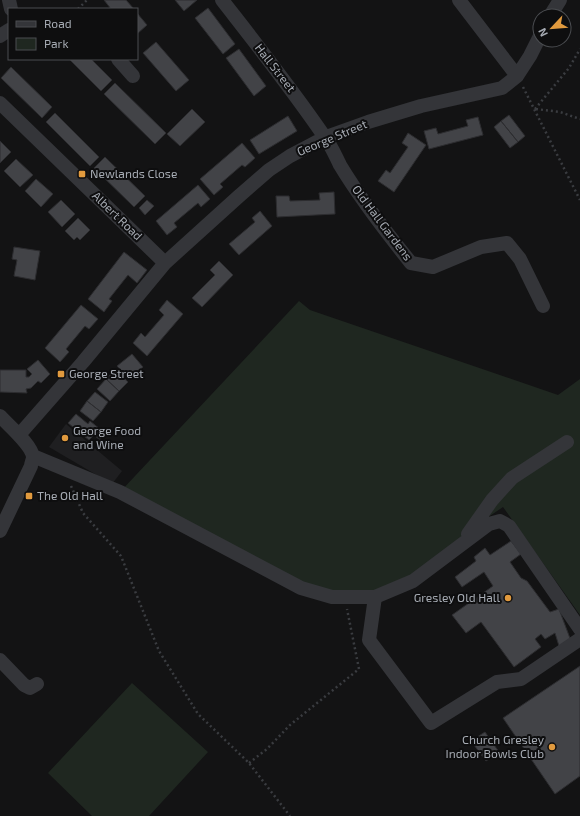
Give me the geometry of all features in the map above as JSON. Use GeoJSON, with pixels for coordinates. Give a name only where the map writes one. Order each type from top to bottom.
{"type":"FeatureCollection","features":[{"type":"Feature","properties":{"kind":"street","name":"Hall Street"},"geometry":{"type":"LineString","coordinates":[[222,0],[294,92],[326,138]]}},
{"type":"Feature","properties":{"kind":"street"},"geometry":{"type":"LineString","coordinates":[[459,0],[517,76]]}},
{"type":"Feature","properties":{"kind":"street","name":"George Street"},"geometry":{"type":"LineString","coordinates":[[19,436],[165,263],[269,170],[290,156],[326,138],[368,122],[408,110],[502,88],[517,76],[534,48]]}},
{"type":"Feature","properties":{"kind":"street"},"geometry":{"type":"LineString","coordinates":[[119,60],[133,76]]}},
{"type":"Feature","properties":{"kind":"street","name":"Albert Road"},"geometry":{"type":"LineString","coordinates":[[0,103],[165,263]]}},
{"type":"Feature","properties":{"kind":"street","name":"Old Hall Gardens"},"geometry":{"type":"LineString","coordinates":[[326,138],[340,165],[354,186],[390,237],[411,263],[433,267],[481,247],[507,243],[520,259],[543,306]]}},
{"type":"Feature","properties":{"kind":"street"},"geometry":{"type":"LineString","coordinates":[[0,416],[30,449],[33,456],[30,466],[0,531]]}},
{"type":"Feature","properties":{"kind":"street"},"geometry":{"type":"LineString","coordinates":[[461,545],[492,500],[512,478],[567,442]]}},
{"type":"Feature","properties":{"kind":"street"},"geometry":{"type":"LineString","coordinates":[[33,456],[120,492],[302,588],[332,597],[374,597],[413,581],[489,524],[500,521],[509,526],[580,629]]}},
{"type":"Feature","properties":{"kind":"street"},"geometry":{"type":"LineString","coordinates":[[374,597],[369,640],[431,722],[497,682],[521,679],[580,639]]}},
{"type":"Feature","properties":{"kind":"street"},"geometry":{"type":"LineString","coordinates":[[0,660],[24,685],[30,688],[37,684]]}},
{"type":"Feature","properties":{"kind":"path"},"geometry":{"type":"LineString","coordinates":[[79,8],[87,0]]}},
{"type":"Feature","properties":{"kind":"path"},"geometry":{"type":"LineString","coordinates":[[535,109],[569,68],[580,49]]}},
{"type":"Feature","properties":{"kind":"path"},"geometry":{"type":"LineString","coordinates":[[517,76],[580,200]]}},
{"type":"Feature","properties":{"kind":"path"},"geometry":{"type":"LineString","coordinates":[[535,109],[560,112],[580,119]]}},
{"type":"Feature","properties":{"kind":"path"},"geometry":{"type":"LineString","coordinates":[[63,468],[83,513],[121,556],[159,651],[198,714],[249,763],[290,816]]}},
{"type":"Feature","properties":{"kind":"path"},"geometry":{"type":"LineString","coordinates":[[249,763],[267,749],[290,724],[359,669],[345,597]]}},
{"type":"Feature","properties":{"kind":"shaded area"},"geometry":{"type":"Polygon","coordinates":[[[66,424],[122,471],[112,484],[49,447],[66,424]]]}},
{"type":"Feature","properties":{"kind":"green space"},"geometry":{"type":"Polygon","coordinates":[[[299,301],[310,310],[558,395],[580,379],[580,615],[503,507],[481,522],[413,581],[375,597],[332,597],[120,492],[299,301]]]}},
{"type":"Feature","properties":{"kind":"green space"},"geometry":{"type":"Polygon","coordinates":[[[132,683],[208,752],[149,816],[92,816],[48,773],[132,683]]]}},
{"type":"Feature","properties":{"kind":"building"},"geometry":{"type":"Polygon","coordinates":[[[104,0],[126,0],[133,8],[110,8],[104,0]]]}},
{"type":"Feature","properties":{"kind":"building"},"geometry":{"type":"Polygon","coordinates":[[[175,0],[197,0],[184,11],[175,0]]]}},
{"type":"Feature","properties":{"kind":"building"},"geometry":{"type":"Polygon","coordinates":[[[208,8],[235,44],[223,54],[195,18],[208,8]]]}},
{"type":"Feature","properties":{"kind":"building"},"geometry":{"type":"Polygon","coordinates":[[[138,14],[147,25],[138,33],[138,14]]]}},
{"type":"Feature","properties":{"kind":"building"},"geometry":{"type":"Polygon","coordinates":[[[156,42],[189,80],[176,91],[143,53],[156,42]]]}},
{"type":"Feature","properties":{"kind":"building"},"geometry":{"type":"Polygon","coordinates":[[[239,49],[266,86],[254,96],[226,58],[239,49]]]}},
{"type":"Feature","properties":{"kind":"building"},"geometry":{"type":"Polygon","coordinates":[[[70,60],[92,60],[112,80],[101,91],[70,60]]]}},
{"type":"Feature","properties":{"kind":"building"},"geometry":{"type":"Polygon","coordinates":[[[11,67],[52,107],[42,118],[1,78],[11,67]]]}},
{"type":"Feature","properties":{"kind":"building"},"geometry":{"type":"Polygon","coordinates":[[[115,83],[166,133],[155,144],[104,94],[115,83]]]}},
{"type":"Feature","properties":{"kind":"building"},"geometry":{"type":"Polygon","coordinates":[[[192,109],[205,122],[180,146],[167,134],[192,109]]]}},
{"type":"Feature","properties":{"kind":"building"},"geometry":{"type":"Polygon","coordinates":[[[55,113],[99,157],[90,166],[46,122],[55,113]]]}},
{"type":"Feature","properties":{"kind":"building"},"geometry":{"type":"Polygon","coordinates":[[[509,115],[525,136],[518,142],[501,121],[509,115]]]}},
{"type":"Feature","properties":{"kind":"building"},"geometry":{"type":"Polygon","coordinates":[[[288,116],[297,131],[259,154],[250,140],[288,116]]]}},
{"type":"Feature","properties":{"kind":"building"},"geometry":{"type":"Polygon","coordinates":[[[478,117],[483,135],[429,149],[424,131],[436,128],[438,134],[468,126],[466,120],[478,117]]]}},
{"type":"Feature","properties":{"kind":"building"},"geometry":{"type":"Polygon","coordinates":[[[501,121],[518,142],[510,148],[494,127],[501,121]]]}},
{"type":"Feature","properties":{"kind":"building"},"geometry":{"type":"Polygon","coordinates":[[[408,133],[426,145],[394,192],[378,181],[386,170],[390,173],[408,147],[402,143],[408,133]]]}},
{"type":"Feature","properties":{"kind":"building"},"geometry":{"type":"Polygon","coordinates":[[[0,141],[11,152],[0,163],[0,141]]]}},
{"type":"Feature","properties":{"kind":"building"},"geometry":{"type":"Polygon","coordinates":[[[242,143],[255,158],[245,167],[242,165],[220,184],[223,187],[214,195],[200,179],[242,143]]]}},
{"type":"Feature","properties":{"kind":"building"},"geometry":{"type":"Polygon","coordinates":[[[105,157],[145,196],[134,207],[94,168],[105,157]]]}},
{"type":"Feature","properties":{"kind":"building"},"geometry":{"type":"Polygon","coordinates":[[[16,159],[33,175],[20,187],[4,171],[16,159]]]}},
{"type":"Feature","properties":{"kind":"building"},"geometry":{"type":"Polygon","coordinates":[[[36,179],[53,194],[41,207],[25,191],[36,179]]]}},
{"type":"Feature","properties":{"kind":"building"},"geometry":{"type":"Polygon","coordinates":[[[198,185],[210,199],[201,207],[198,203],[174,223],[177,227],[167,235],[156,221],[198,185]]]}},
{"type":"Feature","properties":{"kind":"building"},"geometry":{"type":"Polygon","coordinates":[[[334,192],[335,214],[277,217],[276,196],[289,196],[290,201],[320,200],[319,193],[334,192]]]}},
{"type":"Feature","properties":{"kind":"building"},"geometry":{"type":"Polygon","coordinates":[[[61,200],[75,214],[62,227],[48,212],[61,200]]]}},
{"type":"Feature","properties":{"kind":"building"},"geometry":{"type":"Polygon","coordinates":[[[147,200],[154,206],[145,215],[139,208],[147,200]]]}},
{"type":"Feature","properties":{"kind":"building"},"geometry":{"type":"Polygon","coordinates":[[[260,211],[272,226],[239,255],[229,244],[255,222],[252,218],[260,211]]]}},
{"type":"Feature","properties":{"kind":"building"},"geometry":{"type":"Polygon","coordinates":[[[78,218],[90,230],[80,240],[77,237],[74,240],[65,231],[78,218]]]}},
{"type":"Feature","properties":{"kind":"building"},"geometry":{"type":"Polygon","coordinates":[[[14,247],[40,251],[35,280],[14,276],[17,260],[12,259],[14,247]]]}},
{"type":"Feature","properties":{"kind":"building"},"geometry":{"type":"Polygon","coordinates":[[[124,252],[147,270],[137,283],[128,275],[109,299],[112,301],[104,312],[88,299],[124,252]]]}},
{"type":"Feature","properties":{"kind":"building"},"geometry":{"type":"Polygon","coordinates":[[[219,261],[233,275],[202,307],[192,298],[215,275],[210,270],[219,261]]]}},
{"type":"Feature","properties":{"kind":"building"},"geometry":{"type":"Polygon","coordinates":[[[167,300],[183,314],[147,356],[133,343],[141,333],[145,337],[164,315],[159,310],[167,300]]]}},
{"type":"Feature","properties":{"kind":"building"},"geometry":{"type":"Polygon","coordinates":[[[81,305],[98,319],[89,329],[85,326],[66,349],[69,352],[60,362],[45,348],[81,305]]]}},
{"type":"Feature","properties":{"kind":"building"},"geometry":{"type":"Polygon","coordinates":[[[132,354],[143,367],[129,379],[117,366],[132,354]]]}},
{"type":"Feature","properties":{"kind":"building"},"geometry":{"type":"Polygon","coordinates":[[[38,360],[50,374],[41,383],[38,381],[31,388],[26,389],[27,393],[0,392],[0,370],[26,370],[26,377],[29,377],[32,374],[27,369],[38,360]]]}},
{"type":"Feature","properties":{"kind":"building"},"geometry":{"type":"Polygon","coordinates":[[[115,370],[128,382],[119,391],[106,379],[115,370]]]}},
{"type":"Feature","properties":{"kind":"building"},"geometry":{"type":"Polygon","coordinates":[[[106,379],[119,391],[110,401],[97,389],[106,379]]]}},
{"type":"Feature","properties":{"kind":"building"},"geometry":{"type":"Polygon","coordinates":[[[95,392],[108,402],[101,412],[87,401],[95,392]]]}},
{"type":"Feature","properties":{"kind":"building"},"geometry":{"type":"Polygon","coordinates":[[[87,401],[101,412],[93,421],[80,411],[87,401]]]}},
{"type":"Feature","properties":{"kind":"building"},"geometry":{"type":"Polygon","coordinates":[[[76,414],[88,424],[90,421],[106,434],[100,440],[94,435],[89,440],[68,423],[76,414]]]}},
{"type":"Feature","properties":{"kind":"building","name":"Gresley Old Hall"},"geometry":{"type":"Polygon","coordinates":[[[511,541],[521,554],[510,562],[521,578],[527,581],[550,612],[559,609],[571,641],[559,646],[555,633],[545,639],[541,634],[535,639],[541,647],[514,667],[481,622],[466,633],[452,615],[493,586],[484,572],[462,587],[455,577],[476,561],[474,557],[485,548],[490,555],[511,541]]]}},
{"type":"Feature","properties":{"kind":"building","name":"Church Gresley Indoor Bowls Club"},"geometry":{"type":"Polygon","coordinates":[[[580,666],[580,776],[555,794],[503,718],[580,666]]]}},
{"type":"Feature","properties":{"kind":"building"},"geometry":{"type":"Polygon","coordinates":[[[485,732],[499,752],[486,761],[471,741],[485,732]]]}},
{"type":"Feature","properties":{"kind":"place","name":"Newlands Close"},"geometry":{"type":"Point","coordinates":[82,174]}},
{"type":"Feature","properties":{"kind":"place","name":"George Street"},"geometry":{"type":"Point","coordinates":[61,374]}},
{"type":"Feature","properties":{"kind":"place","name":"George Food and Wine"},"geometry":{"type":"Point","coordinates":[65,438]}},
{"type":"Feature","properties":{"kind":"place","name":"The Old Hall"},"geometry":{"type":"Point","coordinates":[29,496]}},
{"type":"Feature","properties":{"kind":"place","name":"Gresley Old Hall"},"geometry":{"type":"Point","coordinates":[508,598]}},
{"type":"Feature","properties":{"kind":"place","name":"Church Gresley Indoor Bowls Club"},"geometry":{"type":"Point","coordinates":[552,747]}}]}
